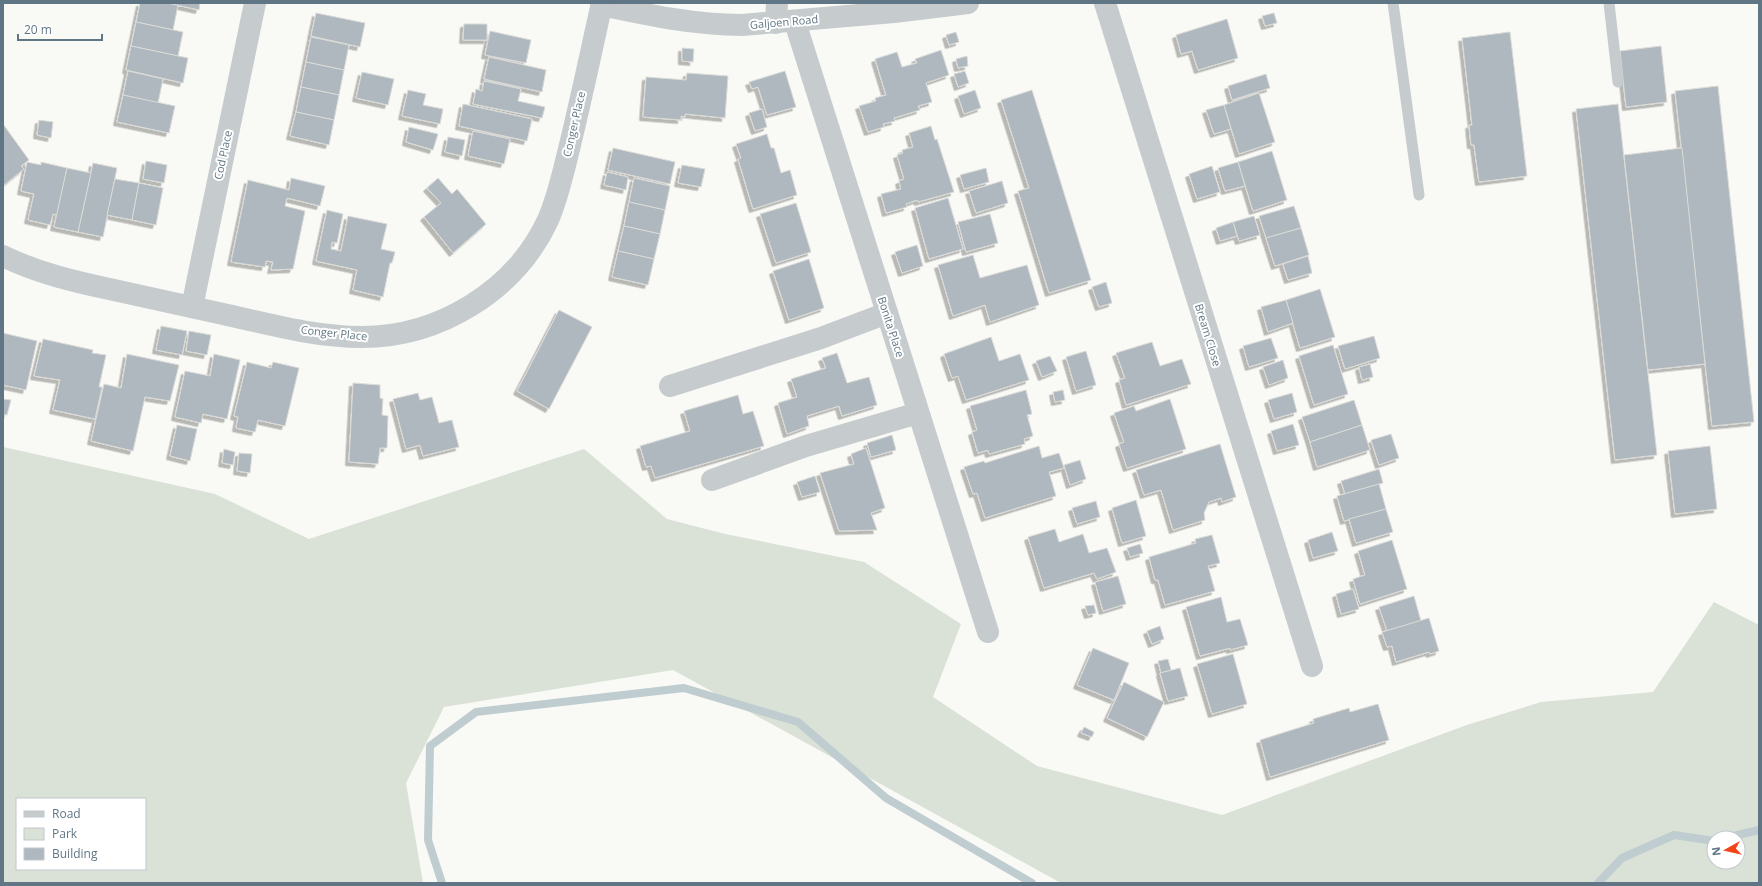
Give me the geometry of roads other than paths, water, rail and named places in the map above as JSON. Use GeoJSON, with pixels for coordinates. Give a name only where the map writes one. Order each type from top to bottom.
{"type":"FeatureCollection","features":[{"type":"Feature","properties":{"kind":"street","name":"Cod Place"},"geometry":{"type":"LineString","coordinates":[[192,307],[255,3]]}},
{"type":"Feature","properties":{"kind":"street","name":"Galjoen Road"},"geometry":{"type":"LineString","coordinates":[[601,4],[662,18],[722,25],[782,16],[894,12],[968,3]]}},
{"type":"Feature","properties":{"kind":"street","name":"Bream Close"},"geometry":{"type":"LineString","coordinates":[[1105,3],[1312,666]]}},
{"type":"Feature","properties":{"kind":"street","name":"Conger Place"},"geometry":{"type":"LineString","coordinates":[[3,256],[16,263],[47,273],[192,307],[324,334],[360,337],[380,336],[416,330],[444,320],[485,297],[518,266],[537,240],[556,201],[574,130],[601,4]]}},
{"type":"Feature","properties":{"kind":"street","name":"Bonita Place"},"geometry":{"type":"LineString","coordinates":[[782,16],[887,313],[988,632]]}},
{"type":"Feature","properties":{"kind":"street"},"geometry":{"type":"LineString","coordinates":[[670,386],[821,338],[887,313]]}},
{"type":"Feature","properties":{"kind":"street"},"geometry":{"type":"LineString","coordinates":[[712,480],[806,446],[918,413]]}},
{"type":"Feature","properties":{"kind":"lane"},"geometry":{"type":"LineString","coordinates":[[1393,3],[1418,195]]}},
{"type":"Feature","properties":{"kind":"lane"},"geometry":{"type":"LineString","coordinates":[[1609,3],[1618,82]]}},
{"type":"Feature","properties":{"kind":"waterway"},"geometry":{"type":"LineString","coordinates":[[442,883],[428,840],[430,746],[476,712],[684,688],[798,722],[886,798],[1032,883]]}},
{"type":"Feature","properties":{"kind":"waterway"},"geometry":{"type":"LineString","coordinates":[[1746,833],[1759,830]]}},
{"type":"Feature","properties":{"kind":"waterway"},"geometry":{"type":"LineString","coordinates":[[1598,883],[1622,858],[1674,835],[1706,840]]}}]}
